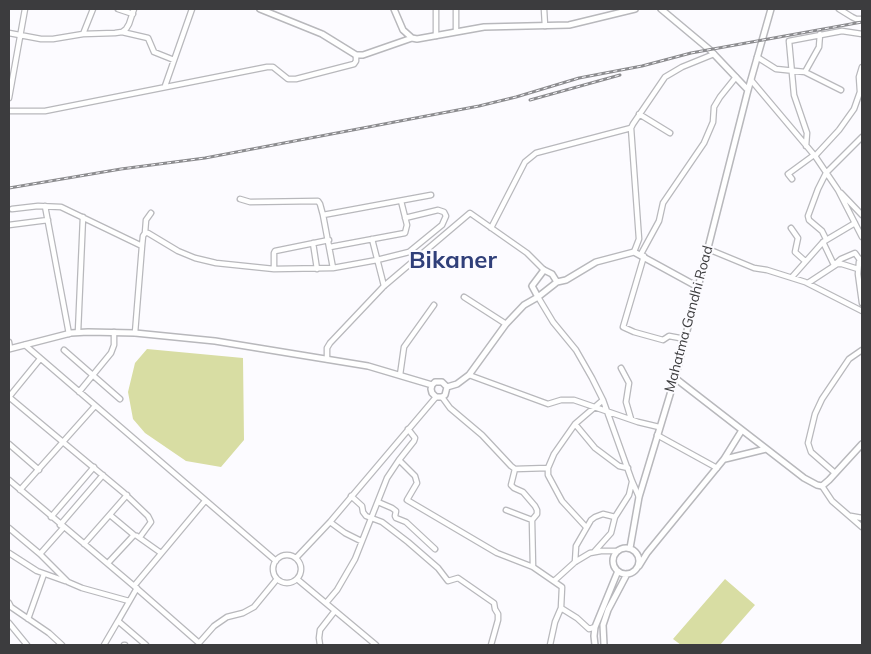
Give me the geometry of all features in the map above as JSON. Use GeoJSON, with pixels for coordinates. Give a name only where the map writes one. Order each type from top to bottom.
{"type":"FeatureCollection","features":[{"type":"Feature","properties":{"kind":"street"},"geometry":{"type":"LineString","coordinates":[[9,98],[25,9]]}},
{"type":"Feature","properties":{"kind":"street"},"geometry":{"type":"LineString","coordinates":[[84,34],[93,9]]}},
{"type":"Feature","properties":{"kind":"street"},"geometry":{"type":"LineString","coordinates":[[118,9],[134,11],[129,24],[122,32]]}},
{"type":"Feature","properties":{"kind":"street"},"geometry":{"type":"LineString","coordinates":[[165,86],[192,9]]}},
{"type":"Feature","properties":{"kind":"street"},"geometry":{"type":"LineString","coordinates":[[260,9],[322,34],[356,55],[363,55],[412,38],[418,39],[484,27],[569,25],[632,9]]}},
{"type":"Feature","properties":{"kind":"street"},"geometry":{"type":"LineString","coordinates":[[394,9],[403,30],[412,38]]}},
{"type":"Feature","properties":{"kind":"street"},"geometry":{"type":"LineString","coordinates":[[436,9],[436,36]]}},
{"type":"Feature","properties":{"kind":"street"},"geometry":{"type":"LineString","coordinates":[[456,9],[456,32]]}},
{"type":"Feature","properties":{"kind":"street"},"geometry":{"type":"LineString","coordinates":[[544,9],[545,26]]}},
{"type":"Feature","properties":{"kind":"street"},"geometry":{"type":"LineString","coordinates":[[661,9],[714,54],[748,90]]}},
{"type":"Feature","properties":{"kind":"street","name":"Mahatma Gandhi Road"},"geometry":{"type":"LineString","coordinates":[[630,548],[639,497],[675,378],[748,90],[771,9]]}},
{"type":"Feature","properties":{"kind":"street"},"geometry":{"type":"LineString","coordinates":[[839,9],[856,19],[862,19]]}},
{"type":"Feature","properties":{"kind":"street"},"geometry":{"type":"LineString","coordinates":[[806,146],[807,134],[795,101],[789,41],[842,31],[862,34]]}},
{"type":"Feature","properties":{"kind":"street"},"geometry":{"type":"LineString","coordinates":[[9,33],[53,39],[84,34],[122,32],[148,38],[154,52],[174,60]]}},
{"type":"Feature","properties":{"kind":"street"},"geometry":{"type":"LineString","coordinates":[[805,72],[819,47],[820,34]]}},
{"type":"Feature","properties":{"kind":"street"},"geometry":{"type":"LineString","coordinates":[[634,252],[639,238],[631,128],[656,88],[672,72],[714,54]]}},
{"type":"Feature","properties":{"kind":"street"},"geometry":{"type":"LineString","coordinates":[[9,110],[45,111],[267,67],[273,67],[288,79],[296,79],[354,64],[356,55]]}},
{"type":"Feature","properties":{"kind":"street"},"geometry":{"type":"LineString","coordinates":[[757,57],[776,70],[805,72],[840,90]]}},
{"type":"Feature","properties":{"kind":"street"},"geometry":{"type":"LineString","coordinates":[[792,179],[788,174],[814,155],[839,130],[854,110],[860,92],[858,77],[862,67]]}},
{"type":"Feature","properties":{"kind":"street"},"geometry":{"type":"LineString","coordinates":[[685,339],[669,336],[663,340],[623,327],[642,255],[660,221],[663,203],[704,143],[712,122],[714,107],[736,77]]}},
{"type":"Feature","properties":{"kind":"street"},"geometry":{"type":"LineString","coordinates":[[751,80],[814,155],[838,190],[862,237]]}},
{"type":"Feature","properties":{"kind":"street"},"geometry":{"type":"LineString","coordinates":[[639,114],[670,133]]}},
{"type":"Feature","properties":{"kind":"street"},"geometry":{"type":"LineString","coordinates":[[491,228],[525,162],[536,153],[631,128]]}},
{"type":"Feature","properties":{"kind":"street"},"geometry":{"type":"LineString","coordinates":[[834,265],[822,231],[809,220],[808,216],[818,188],[826,173],[862,137]]}},
{"type":"Feature","properties":{"kind":"street"},"geometry":{"type":"LineString","coordinates":[[838,190],[862,215]]}},
{"type":"Feature","properties":{"kind":"street"},"geometry":{"type":"LineString","coordinates":[[323,215],[431,195]]}},
{"type":"Feature","properties":{"kind":"street"},"geometry":{"type":"LineString","coordinates":[[240,199],[250,202],[318,201],[329,240],[333,268]]}},
{"type":"Feature","properties":{"kind":"street"},"geometry":{"type":"LineString","coordinates":[[330,247],[405,233],[407,226],[401,201]]}},
{"type":"Feature","properties":{"kind":"street"},"geometry":{"type":"LineString","coordinates":[[12,209],[46,206],[61,207],[142,246]]}},
{"type":"Feature","properties":{"kind":"street"},"geometry":{"type":"LineString","coordinates":[[46,206],[69,334]]}},
{"type":"Feature","properties":{"kind":"street"},"geometry":{"type":"LineString","coordinates":[[145,233],[178,252],[216,263],[274,269],[317,269],[333,268],[402,255],[409,252],[442,225],[446,216],[444,212],[438,210],[405,218]]}},
{"type":"Feature","properties":{"kind":"street"},"geometry":{"type":"LineString","coordinates":[[135,333],[143,236],[146,220],[151,213]]}},
{"type":"Feature","properties":{"kind":"street"},"geometry":{"type":"LineString","coordinates":[[326,359],[327,348],[330,343],[384,286],[470,213],[528,253],[544,270],[552,274],[557,282]]}},
{"type":"Feature","properties":{"kind":"street"},"geometry":{"type":"LineString","coordinates":[[78,332],[83,217]]}},
{"type":"Feature","properties":{"kind":"street"},"geometry":{"type":"LineString","coordinates":[[9,225],[48,220]]}},
{"type":"Feature","properties":{"kind":"street"},"geometry":{"type":"LineString","coordinates":[[792,277],[824,240],[855,223]]}},
{"type":"Feature","properties":{"kind":"street"},"geometry":{"type":"LineString","coordinates":[[791,228],[798,238],[794,252],[806,261]]}},
{"type":"Feature","properties":{"kind":"street"},"geometry":{"type":"LineString","coordinates":[[372,239],[384,286]]}},
{"type":"Feature","properties":{"kind":"street"},"geometry":{"type":"LineString","coordinates":[[274,269],[275,252],[329,240]]}},
{"type":"Feature","properties":{"kind":"street"},"geometry":{"type":"LineString","coordinates":[[312,243],[317,269]]}},
{"type":"Feature","properties":{"kind":"street"},"geometry":{"type":"LineString","coordinates":[[708,249],[754,268],[808,283],[862,311]]}},
{"type":"Feature","properties":{"kind":"street"},"geometry":{"type":"LineString","coordinates":[[296,558],[330,522],[408,429],[447,391],[447,388],[457,384],[469,375],[506,324],[524,305],[557,282],[566,280],[596,262],[634,252],[698,287]]}},
{"type":"Feature","properties":{"kind":"street"},"geometry":{"type":"LineString","coordinates":[[808,283],[841,259],[855,253],[861,259],[858,269],[862,303]]}},
{"type":"Feature","properties":{"kind":"street"},"geometry":{"type":"LineString","coordinates":[[834,265],[842,264],[858,269]]}},
{"type":"Feature","properties":{"kind":"street"},"geometry":{"type":"LineString","coordinates":[[544,270],[532,286],[553,322],[576,350],[603,400],[639,497]]}},
{"type":"Feature","properties":{"kind":"street"},"geometry":{"type":"LineString","coordinates":[[464,297],[506,324]]}},
{"type":"Feature","properties":{"kind":"street"},"geometry":{"type":"LineString","coordinates":[[400,375],[404,347],[434,305]]}},
{"type":"Feature","properties":{"kind":"street"},"geometry":{"type":"LineString","coordinates":[[9,346],[25,345],[78,332],[135,333],[215,340],[368,366],[432,385],[442,382],[447,388]]}},
{"type":"Feature","properties":{"kind":"street"},"geometry":{"type":"LineString","coordinates":[[79,392],[111,353],[114,345],[114,332]]}},
{"type":"Feature","properties":{"kind":"street"},"geometry":{"type":"LineString","coordinates":[[25,345],[276,561]]}},
{"type":"Feature","properties":{"kind":"street"},"geometry":{"type":"LineString","coordinates":[[64,350],[120,399]]}},
{"type":"Feature","properties":{"kind":"street"},"geometry":{"type":"LineString","coordinates":[[835,473],[811,452],[808,443],[815,414],[822,399],[849,359],[862,350]]}},
{"type":"Feature","properties":{"kind":"street"},"geometry":{"type":"LineString","coordinates":[[40,359],[9,397],[127,495],[150,519],[151,522],[140,537]]}},
{"type":"Feature","properties":{"kind":"street"},"geometry":{"type":"LineString","coordinates":[[621,368],[629,383],[626,402],[631,419]]}},
{"type":"Feature","properties":{"kind":"street"},"geometry":{"type":"LineString","coordinates":[[469,375],[548,404],[568,399],[574,400],[659,427]]}},
{"type":"Feature","properties":{"kind":"street"},"geometry":{"type":"LineString","coordinates":[[675,378],[810,482],[822,486],[829,498],[862,526]]}},
{"type":"Feature","properties":{"kind":"street"},"geometry":{"type":"LineString","coordinates":[[432,385],[432,393],[482,435],[505,461],[515,469],[548,468]]}},
{"type":"Feature","properties":{"kind":"street"},"geometry":{"type":"LineString","coordinates":[[586,527],[562,501],[548,475],[548,468],[554,454],[576,424],[603,400]]}},
{"type":"Feature","properties":{"kind":"street"},"geometry":{"type":"LineString","coordinates":[[20,490],[95,406]]}},
{"type":"Feature","properties":{"kind":"street"},"geometry":{"type":"LineString","coordinates":[[576,424],[595,448],[619,466],[628,468]]}},
{"type":"Feature","properties":{"kind":"street"},"geometry":{"type":"LineString","coordinates":[[326,603],[337,590],[352,566],[385,484],[399,460],[414,441],[415,438],[408,429]]}},
{"type":"Feature","properties":{"kind":"street"},"geometry":{"type":"LineString","coordinates":[[618,551],[614,556],[613,562],[618,571],[626,574],[635,571],[647,553],[724,459],[742,430]]}},
{"type":"Feature","properties":{"kind":"street"},"geometry":{"type":"LineString","coordinates":[[657,435],[717,468]]}},
{"type":"Feature","properties":{"kind":"street"},"geometry":{"type":"LineString","coordinates":[[9,444],[39,470]]}},
{"type":"Feature","properties":{"kind":"street"},"geometry":{"type":"LineString","coordinates":[[822,486],[862,444]]}},
{"type":"Feature","properties":{"kind":"street"},"geometry":{"type":"LineString","coordinates":[[724,459],[766,449]]}},
{"type":"Feature","properties":{"kind":"street"},"geometry":{"type":"LineString","coordinates":[[399,460],[415,476],[417,483],[407,500],[497,553],[533,567],[562,587],[562,608],[555,622],[550,645]]}},
{"type":"Feature","properties":{"kind":"street"},"geometry":{"type":"LineString","coordinates":[[51,517],[94,467]]}},
{"type":"Feature","properties":{"kind":"street"},"geometry":{"type":"LineString","coordinates":[[515,469],[511,485],[523,492],[535,506],[536,514],[532,520],[533,567]]}},
{"type":"Feature","properties":{"kind":"street"},"geometry":{"type":"LineString","coordinates":[[40,554],[103,475]]}},
{"type":"Feature","properties":{"kind":"street"},"geometry":{"type":"LineString","coordinates":[[9,480],[51,517],[108,562],[198,644],[214,626],[227,617],[243,613],[254,607],[277,579]]}},
{"type":"Feature","properties":{"kind":"street"},"geometry":{"type":"LineString","coordinates":[[554,581],[575,562],[594,552],[611,532],[615,517],[629,494],[632,481]]}},
{"type":"Feature","properties":{"kind":"street"},"geometry":{"type":"LineString","coordinates":[[84,544],[127,495]]}},
{"type":"Feature","properties":{"kind":"street"},"geometry":{"type":"LineString","coordinates":[[351,496],[362,506],[366,516],[382,522],[408,542],[438,568],[448,581],[458,578],[494,604],[498,614],[497,628],[491,645]]}},
{"type":"Feature","properties":{"kind":"street"},"geometry":{"type":"LineString","coordinates":[[104,645],[135,587],[161,553],[206,501]]}},
{"type":"Feature","properties":{"kind":"street"},"geometry":{"type":"LineString","coordinates":[[378,502],[396,511],[394,516],[396,518],[406,522],[435,549]]}},
{"type":"Feature","properties":{"kind":"street"},"geometry":{"type":"LineString","coordinates":[[506,510],[532,520]]}},
{"type":"Feature","properties":{"kind":"street"},"geometry":{"type":"LineString","coordinates":[[110,515],[134,535],[140,537],[161,553]]}},
{"type":"Feature","properties":{"kind":"street"},"geometry":{"type":"LineString","coordinates":[[575,562],[576,546],[590,520],[600,515],[615,517]]}},
{"type":"Feature","properties":{"kind":"street"},"geometry":{"type":"LineString","coordinates":[[850,516],[862,518]]}},
{"type":"Feature","properties":{"kind":"street"},"geometry":{"type":"LineString","coordinates":[[330,522],[344,533],[361,541]]}},
{"type":"Feature","properties":{"kind":"street"},"geometry":{"type":"LineString","coordinates":[[9,528],[40,554],[68,582]]}},
{"type":"Feature","properties":{"kind":"street"},"geometry":{"type":"LineString","coordinates":[[108,562],[134,535]]}},
{"type":"Feature","properties":{"kind":"street"},"geometry":{"type":"LineString","coordinates":[[594,552],[618,551],[630,548],[638,554],[639,566]]}},
{"type":"Feature","properties":{"kind":"street"},"geometry":{"type":"LineString","coordinates":[[9,553],[26,565],[44,574],[82,588],[129,601]]}},
{"type":"Feature","properties":{"kind":"street"},"geometry":{"type":"LineString","coordinates":[[286,555],[296,558],[302,568],[298,579],[286,584],[277,579],[273,570],[276,561],[286,555]]}},
{"type":"Feature","properties":{"kind":"street"},"geometry":{"type":"LineString","coordinates":[[595,645],[595,627],[618,571]]}},
{"type":"Feature","properties":{"kind":"street"},"geometry":{"type":"LineString","coordinates":[[28,619],[44,574]]}},
{"type":"Feature","properties":{"kind":"street"},"geometry":{"type":"LineString","coordinates":[[604,645],[603,625],[608,610],[626,574]]}},
{"type":"Feature","properties":{"kind":"street"},"geometry":{"type":"LineString","coordinates":[[298,579],[334,612],[376,645]]}},
{"type":"Feature","properties":{"kind":"street"},"geometry":{"type":"LineString","coordinates":[[9,603],[62,645]]}},
{"type":"Feature","properties":{"kind":"street"},"geometry":{"type":"LineString","coordinates":[[562,608],[578,618],[589,629],[595,627]]}},
{"type":"Feature","properties":{"kind":"street"},"geometry":{"type":"LineString","coordinates":[[320,645],[320,630],[334,612]]}},
{"type":"Feature","properties":{"kind":"street"},"geometry":{"type":"LineString","coordinates":[[118,621],[146,645]]}},
{"type":"Feature","properties":{"kind":"street"},"geometry":{"type":"LineString","coordinates":[[9,623],[28,645]]}},
{"type":"Feature","properties":{"kind":"green space"},"geometry":{"type":"Polygon","coordinates":[[[147,349],[243,358],[244,440],[221,467],[186,461],[145,433],[133,419],[128,392],[135,363],[147,349]]]}},
{"type":"Feature","properties":{"kind":"green space"},"geometry":{"type":"Polygon","coordinates":[[[725,579],[755,605],[720,645],[681,645],[673,639],[725,579]]]}},
{"type":"Feature","properties":{"kind":"railway"},"geometry":{"type":"LineString","coordinates":[[9,188],[121,169],[205,158],[479,106],[579,78],[642,66],[691,53],[862,22]]}},
{"type":"Feature","properties":{"kind":"railway"},"geometry":{"type":"LineString","coordinates":[[530,100],[620,75]]}},
{"type":"Feature","properties":{"kind":"district","name":"Bikaner"},"geometry":{"type":"Point","coordinates":[453,261]}}]}
